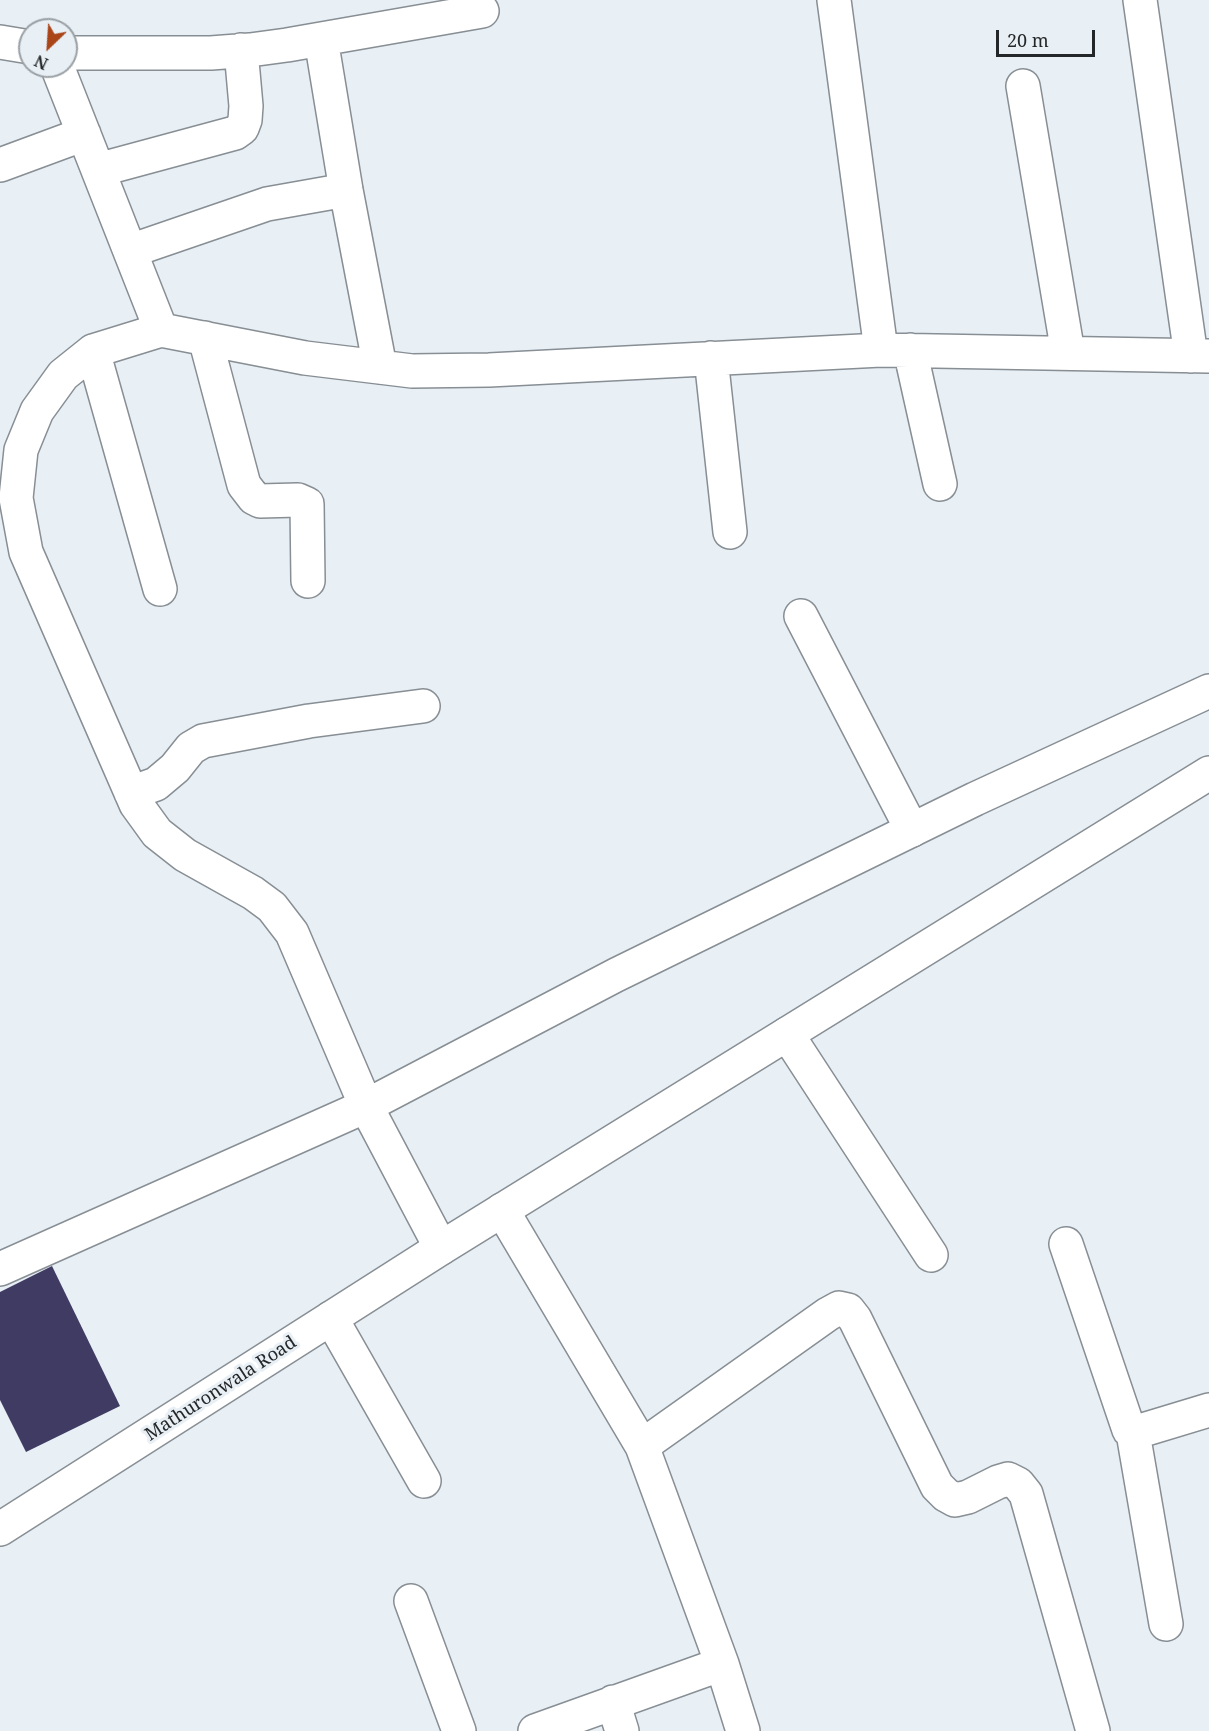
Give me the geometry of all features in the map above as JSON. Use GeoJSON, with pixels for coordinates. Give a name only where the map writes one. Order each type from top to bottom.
{"type":"FeatureCollection","features":[{"type":"Feature","properties":{"kind":"street"},"geometry":{"type":"LineString","coordinates":[[834,0],[896,350],[940,484]]}},
{"type":"Feature","properties":{"kind":"street"},"geometry":{"type":"LineString","coordinates":[[441,1248],[366,1106],[292,933],[272,907],[253,893],[185,855],[157,834],[136,804],[26,552],[16,498],[21,450],[37,411],[63,375],[93,351],[161,330],[305,358],[412,371],[489,370],[896,350],[1200,356],[1140,0]]}},
{"type":"Feature","properties":{"kind":"street"},"geometry":{"type":"LineString","coordinates":[[78,53],[211,53],[241,50],[321,39],[392,13],[482,11]]}},
{"type":"Feature","properties":{"kind":"street"},"geometry":{"type":"LineString","coordinates":[[321,39],[346,190],[380,367]]}},
{"type":"Feature","properties":{"kind":"street"},"geometry":{"type":"LineString","coordinates":[[0,42],[18,45]]}},
{"type":"Feature","properties":{"kind":"street"},"geometry":{"type":"LineString","coordinates":[[98,170],[235,133],[242,128],[246,106],[241,50]]}},
{"type":"Feature","properties":{"kind":"street"},"geometry":{"type":"LineString","coordinates":[[62,78],[161,330]]}},
{"type":"Feature","properties":{"kind":"street"},"geometry":{"type":"LineString","coordinates":[[1023,86],[1068,353]]}},
{"type":"Feature","properties":{"kind":"street"},"geometry":{"type":"LineString","coordinates":[[0,165],[84,134]]}},
{"type":"Feature","properties":{"kind":"street"},"geometry":{"type":"LineString","coordinates":[[130,251],[267,204],[346,190]]}},
{"type":"Feature","properties":{"kind":"street"},"geometry":{"type":"LineString","coordinates":[[205,338],[244,485],[254,498],[260,501],[298,500],[307,504],[308,580]]}},
{"type":"Feature","properties":{"kind":"street"},"geometry":{"type":"LineString","coordinates":[[93,351],[160,589]]}},
{"type":"Feature","properties":{"kind":"street"},"geometry":{"type":"LineString","coordinates":[[711,358],[730,532]]}},
{"type":"Feature","properties":{"kind":"street"},"geometry":{"type":"LineString","coordinates":[[801,616],[912,830]]}},
{"type":"Feature","properties":{"kind":"street"},"geometry":{"type":"LineString","coordinates":[[0,1269],[366,1106],[616,975],[912,830],[1209,691]]}},
{"type":"Feature","properties":{"kind":"street"},"geometry":{"type":"LineString","coordinates":[[131,793],[156,784],[175,768],[191,748],[203,741],[309,721],[423,705]]}},
{"type":"Feature","properties":{"kind":"street","name":"Mathuronwala Road"},"geometry":{"type":"LineString","coordinates":[[0,1529],[441,1248],[1209,773]]}},
{"type":"Feature","properties":{"kind":"street"},"geometry":{"type":"LineString","coordinates":[[787,1034],[931,1255]]}},
{"type":"Feature","properties":{"kind":"street"},"geometry":{"type":"LineString","coordinates":[[502,1210],[642,1446],[722,1664],[743,1731]]}},
{"type":"Feature","properties":{"kind":"street"},"geometry":{"type":"LineString","coordinates":[[1066,1244],[1129,1430],[1133,1433],[1166,1624]]}},
{"type":"Feature","properties":{"kind":"street"},"geometry":{"type":"LineString","coordinates":[[642,1446],[828,1314],[839,1308],[848,1310],[855,1319],[937,1486],[946,1496],[955,1500],[968,1497],[1008,1479],[1018,1484],[1026,1494],[1093,1731]]}},
{"type":"Feature","properties":{"kind":"street"},"geometry":{"type":"LineString","coordinates":[[331,1318],[424,1481]]}},
{"type":"Feature","properties":{"kind":"street"},"geometry":{"type":"LineString","coordinates":[[1133,1433],[1209,1410]]}},
{"type":"Feature","properties":{"kind":"street"},"geometry":{"type":"LineString","coordinates":[[411,1601],[459,1731]]}},
{"type":"Feature","properties":{"kind":"street"},"geometry":{"type":"LineString","coordinates":[[535,1731],[617,1717],[722,1664]]}},
{"type":"Feature","properties":{"kind":"building"},"geometry":{"type":"Polygon","coordinates":[[[52,1266],[120,1406],[26,1452],[0,1400],[0,1292],[52,1266]]]}}]}
